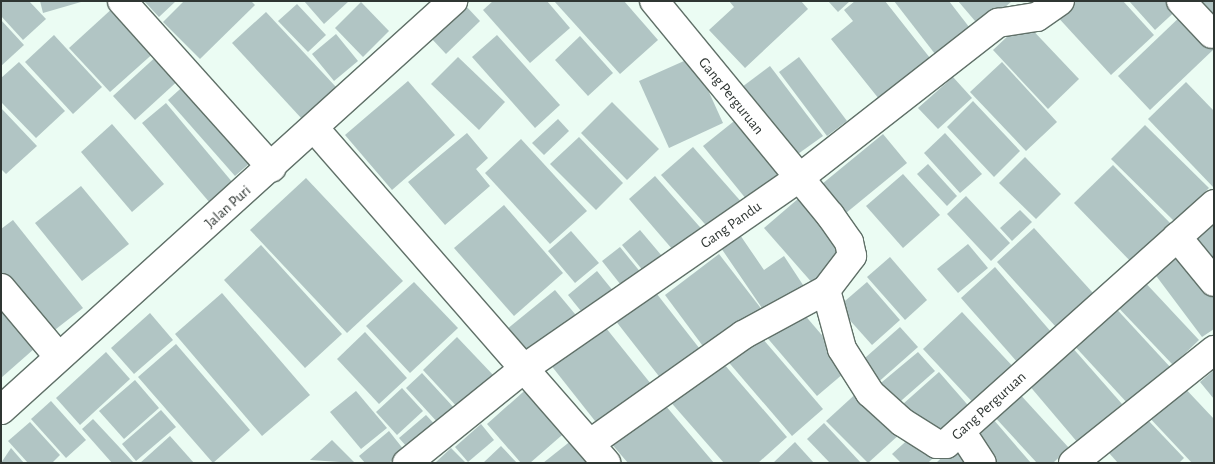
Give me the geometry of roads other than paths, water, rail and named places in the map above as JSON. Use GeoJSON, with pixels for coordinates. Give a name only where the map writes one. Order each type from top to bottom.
{"type":"FeatureCollection","features":[{"type":"Feature","properties":{"kind":"street"},"geometry":{"type":"LineString","coordinates":[[122,1],[272,168]]}},
{"type":"Feature","properties":{"kind":"street","name":"Jalan Puri"},"geometry":{"type":"LineString","coordinates":[[1,410],[272,168],[453,1]]}},
{"type":"Feature","properties":{"kind":"street","name":"Gang Perguruan"},"geometry":{"type":"LineString","coordinates":[[654,1],[798,179],[830,215],[852,250],[848,265],[826,290],[842,350],[870,393],[937,444],[946,444],[1214,204]]}},
{"type":"Feature","properties":{"kind":"street","name":"Gang Pandu"},"geometry":{"type":"LineString","coordinates":[[407,463],[526,367],[798,179],[998,23],[1037,17],[1060,1]]}},
{"type":"Feature","properties":{"kind":"street"},"geometry":{"type":"LineString","coordinates":[[1181,1],[1212,34]]}},
{"type":"Feature","properties":{"kind":"street"},"geometry":{"type":"LineString","coordinates":[[315,129],[599,452],[743,335],[826,290]]}},
{"type":"Feature","properties":{"kind":"street"},"geometry":{"type":"LineString","coordinates":[[1177,237],[1214,282]]}},
{"type":"Feature","properties":{"kind":"street"},"geometry":{"type":"LineString","coordinates":[[1,288],[59,357]]}},
{"type":"Feature","properties":{"kind":"street"},"geometry":{"type":"LineString","coordinates":[[1073,463],[1214,350]]}},
{"type":"Feature","properties":{"kind":"street"},"geometry":{"type":"LineString","coordinates":[[961,431],[982,463]]}}]}
